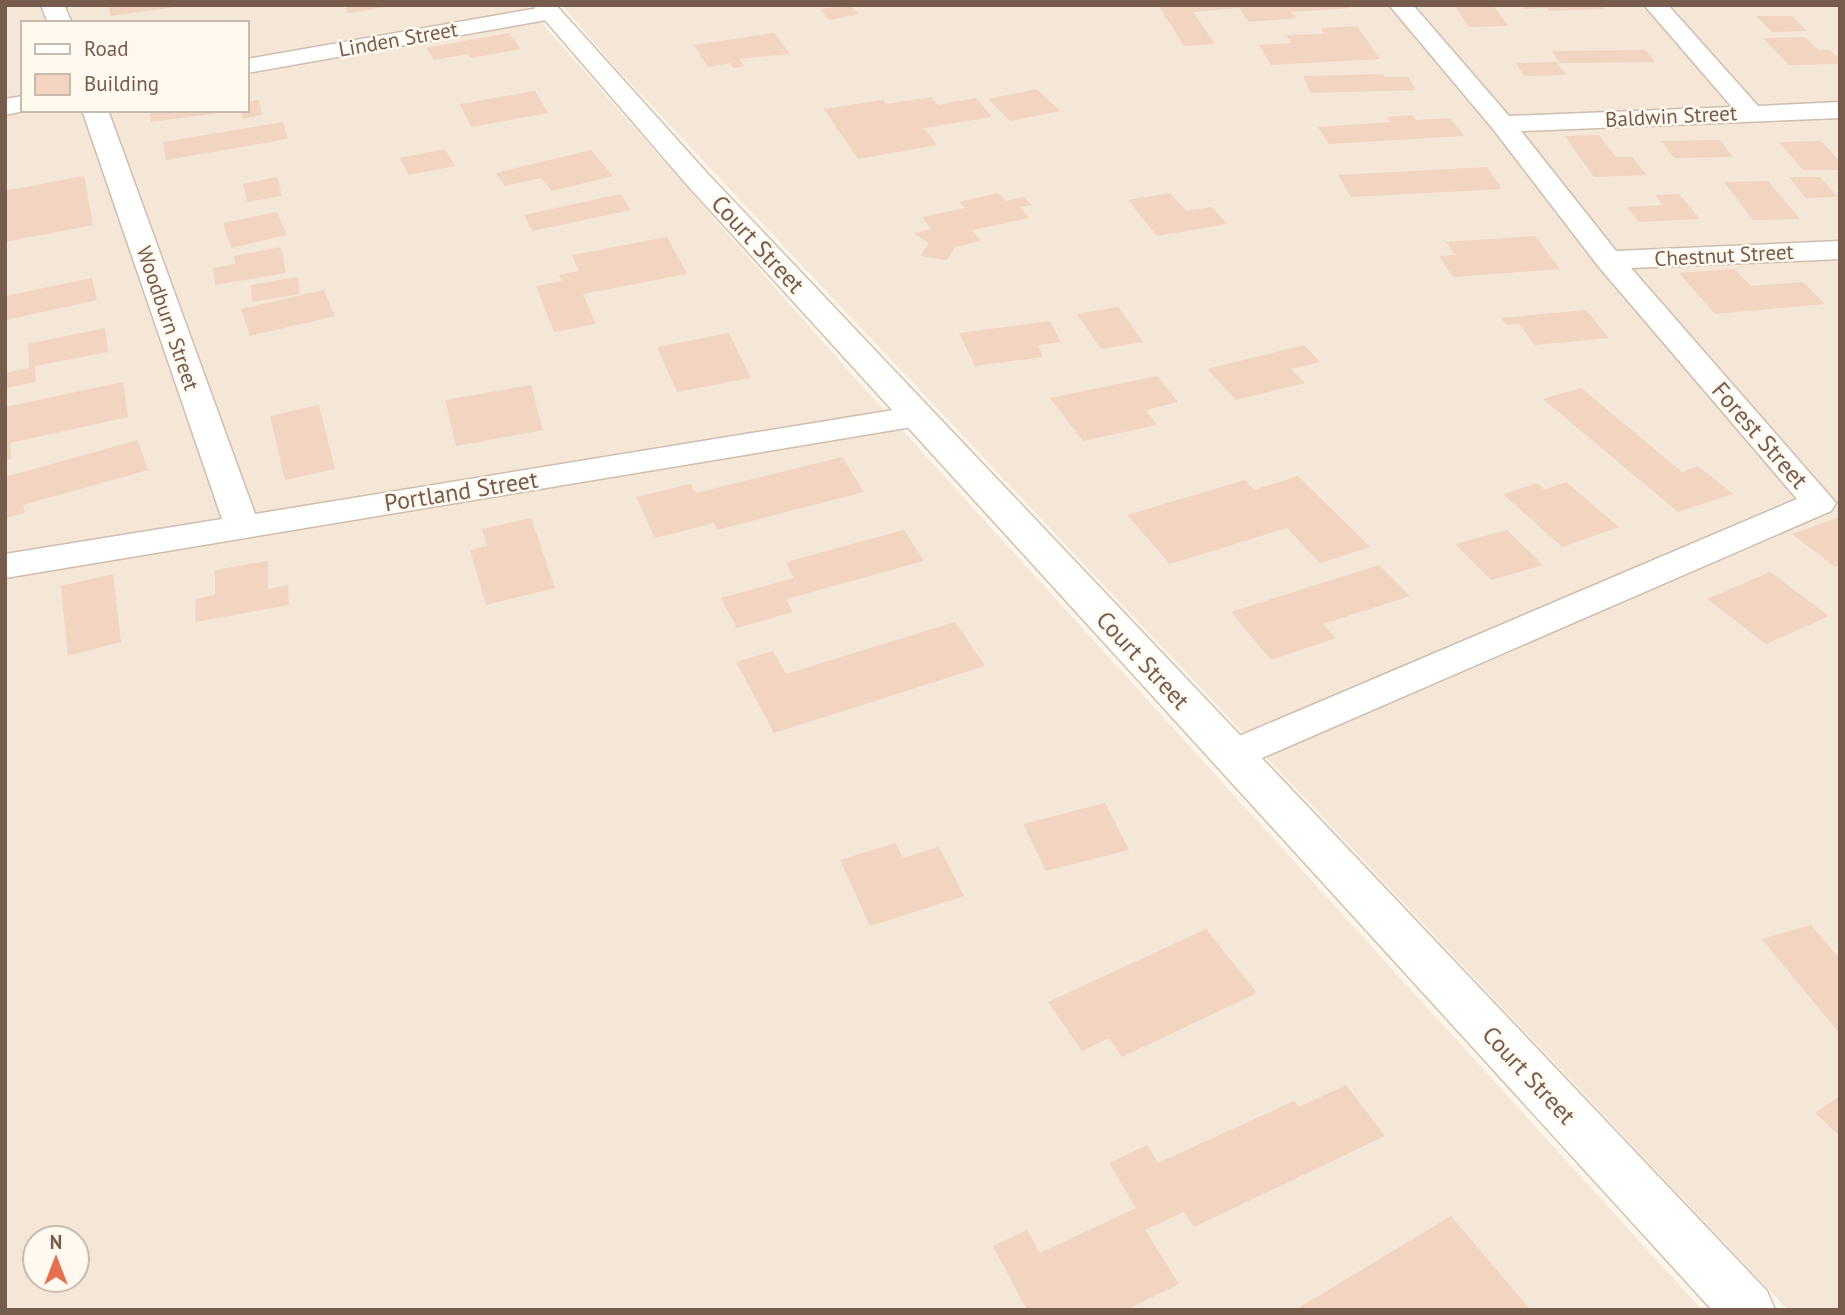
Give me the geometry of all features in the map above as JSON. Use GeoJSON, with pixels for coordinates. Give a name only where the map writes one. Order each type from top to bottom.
{"type":"FeatureCollection","features":[{"type":"Feature","properties":{"kind":"street"},"geometry":{"type":"LineString","coordinates":[[52,5],[59,21]]}},
{"type":"Feature","properties":{"kind":"street","name":"Forest Street"},"geometry":{"type":"LineString","coordinates":[[1233,756],[1819,503],[1608,260],[1502,124],[1400,5]]}},
{"type":"Feature","properties":{"kind":"street"},"geometry":{"type":"LineString","coordinates":[[1655,5],[1750,112]]}},
{"type":"Feature","properties":{"kind":"street","name":"Linden Street"},"geometry":{"type":"LineString","coordinates":[[248,66],[546,9]]}},
{"type":"Feature","properties":{"kind":"street","name":"Court Street"},"geometry":{"type":"LineString","coordinates":[[546,9],[698,180],[1748,1310]]}},
{"type":"Feature","properties":{"kind":"street","name":"Baldwin Street"},"geometry":{"type":"LineString","coordinates":[[1502,124],[1840,110]]}},
{"type":"Feature","properties":{"kind":"street","name":"Woodburn Street"},"geometry":{"type":"LineString","coordinates":[[96,112],[242,527]]}},
{"type":"Feature","properties":{"kind":"street","name":"Chestnut Street"},"geometry":{"type":"LineString","coordinates":[[1608,260],[1840,250]]}},
{"type":"Feature","properties":{"kind":"street","name":"Portland Street"},"geometry":{"type":"LineString","coordinates":[[5,566],[918,416]]}},
{"type":"Feature","properties":{"kind":"shaded area"},"geometry":{"type":"Polygon","coordinates":[[[5,5],[526,5],[854,377],[1702,1310],[5,1310],[5,5]]]}},
{"type":"Feature","properties":{"kind":"shaded area"},"geometry":{"type":"Polygon","coordinates":[[[562,5],[1840,5],[1840,1310],[1788,1310],[615,67],[562,5]]]}},
{"type":"Feature","properties":{"kind":"building"},"geometry":{"type":"Polygon","coordinates":[[[109,5],[176,5],[176,7],[110,16],[109,5]]]}},
{"type":"Feature","properties":{"kind":"building"},"geometry":{"type":"Polygon","coordinates":[[[345,5],[386,5],[386,7],[348,13],[345,5]]]}},
{"type":"Feature","properties":{"kind":"building"},"geometry":{"type":"Polygon","coordinates":[[[850,5],[859,14],[829,20],[820,9],[850,5]]]}},
{"type":"Feature","properties":{"kind":"building"},"geometry":{"type":"Polygon","coordinates":[[[1158,5],[1349,5],[1351,8],[1291,12],[1297,18],[1249,22],[1239,8],[1193,12],[1215,44],[1184,46],[1158,5]]]}},
{"type":"Feature","properties":{"kind":"building"},"geometry":{"type":"Polygon","coordinates":[[[1454,5],[1493,5],[1508,26],[1469,27],[1454,5]]]}},
{"type":"Feature","properties":{"kind":"building"},"geometry":{"type":"Polygon","coordinates":[[[1522,5],[1601,5],[1604,9],[1549,11],[1547,8],[1525,9],[1522,5]]]}},
{"type":"Feature","properties":{"kind":"building"},"geometry":{"type":"Polygon","coordinates":[[[1756,16],[1792,16],[1807,31],[1772,32],[1756,16]]]}},
{"type":"Feature","properties":{"kind":"building"},"geometry":{"type":"Polygon","coordinates":[[[1357,26],[1380,59],[1271,65],[1259,45],[1292,43],[1286,35],[1324,34],[1321,28],[1357,26]]]}},
{"type":"Feature","properties":{"kind":"building"},"geometry":{"type":"Polygon","coordinates":[[[509,33],[520,49],[471,58],[468,54],[434,60],[426,48],[509,33]]]}},
{"type":"Feature","properties":{"kind":"building"},"geometry":{"type":"Polygon","coordinates":[[[774,33],[790,54],[739,59],[744,66],[733,68],[730,63],[708,67],[694,45],[774,33]]]}},
{"type":"Feature","properties":{"kind":"building"},"geometry":{"type":"Polygon","coordinates":[[[1805,37],[1818,50],[1830,50],[1840,59],[1840,64],[1789,65],[1763,38],[1805,37]]]}},
{"type":"Feature","properties":{"kind":"building"},"geometry":{"type":"Polygon","coordinates":[[[1646,50],[1655,62],[1560,63],[1552,51],[1646,50]]]}},
{"type":"Feature","properties":{"kind":"building"},"geometry":{"type":"Polygon","coordinates":[[[1557,62],[1566,75],[1524,76],[1516,63],[1557,62]]]}},
{"type":"Feature","properties":{"kind":"building"},"geometry":{"type":"Polygon","coordinates":[[[1383,74],[1384,77],[1408,77],[1416,90],[1311,93],[1303,76],[1383,74]]]}},
{"type":"Feature","properties":{"kind":"building"},"geometry":{"type":"Polygon","coordinates":[[[1037,89],[1060,111],[1010,121],[988,99],[1037,89]]]}},
{"type":"Feature","properties":{"kind":"building"},"geometry":{"type":"Polygon","coordinates":[[[535,91],[548,113],[471,127],[460,104],[535,91]]]}},
{"type":"Feature","properties":{"kind":"building"},"geometry":{"type":"Polygon","coordinates":[[[931,97],[938,105],[976,98],[992,117],[924,128],[937,145],[858,159],[824,109],[883,100],[886,104],[931,97]]]}},
{"type":"Feature","properties":{"kind":"building"},"geometry":{"type":"Polygon","coordinates":[[[259,100],[262,115],[242,119],[241,112],[248,112],[248,102],[259,100]]]}},
{"type":"Feature","properties":{"kind":"building"},"geometry":{"type":"Polygon","coordinates":[[[150,112],[226,112],[151,122],[150,112]]]}},
{"type":"Feature","properties":{"kind":"building"},"geometry":{"type":"Polygon","coordinates":[[[1412,115],[1416,120],[1450,118],[1464,136],[1329,144],[1318,127],[1391,122],[1387,117],[1412,115]]]}},
{"type":"Feature","properties":{"kind":"building"},"geometry":{"type":"Polygon","coordinates":[[[283,122],[288,139],[166,160],[163,142],[283,122]]]}},
{"type":"Feature","properties":{"kind":"building"},"geometry":{"type":"Polygon","coordinates":[[[1599,135],[1616,157],[1632,157],[1647,175],[1594,177],[1565,136],[1599,135]]]}},
{"type":"Feature","properties":{"kind":"building"},"geometry":{"type":"Polygon","coordinates":[[[1720,140],[1733,157],[1674,158],[1661,141],[1720,140]]]}},
{"type":"Feature","properties":{"kind":"building"},"geometry":{"type":"Polygon","coordinates":[[[1821,141],[1840,162],[1840,170],[1803,170],[1779,142],[1821,141]]]}},
{"type":"Feature","properties":{"kind":"building"},"geometry":{"type":"Polygon","coordinates":[[[445,149],[455,166],[409,175],[400,158],[445,149]]]}},
{"type":"Feature","properties":{"kind":"building"},"geometry":{"type":"Polygon","coordinates":[[[591,150],[613,176],[552,191],[541,178],[505,186],[496,173],[591,150]]]}},
{"type":"Feature","properties":{"kind":"building"},"geometry":{"type":"Polygon","coordinates":[[[1487,167],[1502,189],[1351,197],[1338,175],[1487,167]]]}},
{"type":"Feature","properties":{"kind":"building"},"geometry":{"type":"Polygon","coordinates":[[[84,176],[93,225],[5,242],[5,191],[84,176]]]}},
{"type":"Feature","properties":{"kind":"building"},"geometry":{"type":"Polygon","coordinates":[[[277,177],[282,196],[247,202],[243,184],[277,177]]]}},
{"type":"Feature","properties":{"kind":"building"},"geometry":{"type":"Polygon","coordinates":[[[1789,177],[1820,177],[1838,197],[1806,198],[1789,177]]]}},
{"type":"Feature","properties":{"kind":"building"},"geometry":{"type":"Polygon","coordinates":[[[1768,181],[1800,219],[1753,220],[1724,182],[1768,181]]]}},
{"type":"Feature","properties":{"kind":"building"},"geometry":{"type":"Polygon","coordinates":[[[998,193],[1006,201],[1024,197],[1032,205],[1020,207],[1029,218],[972,230],[981,241],[955,247],[947,260],[921,256],[929,243],[913,233],[932,229],[922,217],[965,208],[959,202],[998,193]]]}},
{"type":"Feature","properties":{"kind":"building"},"geometry":{"type":"Polygon","coordinates":[[[1170,193],[1186,211],[1212,207],[1227,224],[1157,236],[1128,200],[1170,193]]]}},
{"type":"Feature","properties":{"kind":"building"},"geometry":{"type":"Polygon","coordinates":[[[621,194],[631,210],[532,231],[524,215],[621,194]]]}},
{"type":"Feature","properties":{"kind":"building"},"geometry":{"type":"Polygon","coordinates":[[[1679,194],[1700,219],[1639,222],[1627,207],[1663,205],[1655,195],[1679,194]]]}},
{"type":"Feature","properties":{"kind":"building"},"geometry":{"type":"Polygon","coordinates":[[[277,212],[287,235],[231,248],[223,223],[277,212]]]}},
{"type":"Feature","properties":{"kind":"building"},"geometry":{"type":"Polygon","coordinates":[[[1535,236],[1560,269],[1453,277],[1439,256],[1456,255],[1446,242],[1535,236]]]}},
{"type":"Feature","properties":{"kind":"building"},"geometry":{"type":"Polygon","coordinates":[[[667,237],[687,274],[583,294],[596,324],[554,332],[536,286],[562,281],[559,275],[579,271],[572,255],[667,237]]]}},
{"type":"Feature","properties":{"kind":"building"},"geometry":{"type":"Polygon","coordinates":[[[281,247],[286,273],[215,285],[213,268],[235,264],[234,256],[281,247]]]}},
{"type":"Feature","properties":{"kind":"building"},"geometry":{"type":"Polygon","coordinates":[[[1734,269],[1751,286],[1803,282],[1825,304],[1715,314],[1679,273],[1734,269]]]}},
{"type":"Feature","properties":{"kind":"building"},"geometry":{"type":"Polygon","coordinates":[[[298,277],[300,294],[252,302],[251,285],[298,277]]]}},
{"type":"Feature","properties":{"kind":"building"},"geometry":{"type":"Polygon","coordinates":[[[92,278],[97,300],[6,320],[5,296],[92,278]]]}},
{"type":"Feature","properties":{"kind":"building"},"geometry":{"type":"Polygon","coordinates":[[[324,290],[335,316],[250,336],[241,309],[324,290]]]}},
{"type":"Feature","properties":{"kind":"building"},"geometry":{"type":"Polygon","coordinates":[[[1118,307],[1143,342],[1101,349],[1077,314],[1118,307]]]}},
{"type":"Feature","properties":{"kind":"building"},"geometry":{"type":"Polygon","coordinates":[[[1586,310],[1609,338],[1535,345],[1519,324],[1506,325],[1501,318],[1586,310]]]}},
{"type":"Feature","properties":{"kind":"building"},"geometry":{"type":"Polygon","coordinates":[[[1050,321],[1061,342],[1038,345],[1043,357],[975,366],[959,333],[1050,321]]]}},
{"type":"Feature","properties":{"kind":"building"},"geometry":{"type":"Polygon","coordinates":[[[105,328],[108,352],[35,366],[36,382],[5,388],[5,373],[29,368],[28,344],[105,328]]]}},
{"type":"Feature","properties":{"kind":"building"},"geometry":{"type":"Polygon","coordinates":[[[729,333],[751,378],[677,392],[657,347],[729,333]]]}},
{"type":"Feature","properties":{"kind":"building"},"geometry":{"type":"Polygon","coordinates":[[[1304,345],[1320,362],[1291,369],[1305,383],[1236,400],[1207,369],[1304,345]]]}},
{"type":"Feature","properties":{"kind":"building"},"geometry":{"type":"Polygon","coordinates":[[[1157,376],[1178,402],[1146,410],[1157,425],[1083,441],[1050,398],[1157,376]]]}},
{"type":"Feature","properties":{"kind":"building"},"geometry":{"type":"Polygon","coordinates":[[[123,382],[128,417],[10,443],[11,459],[5,460],[5,407],[123,382]]]}},
{"type":"Feature","properties":{"kind":"building"},"geometry":{"type":"Polygon","coordinates":[[[531,385],[543,430],[456,446],[445,400],[531,385]]]}},
{"type":"Feature","properties":{"kind":"building"},"geometry":{"type":"Polygon","coordinates":[[[1581,388],[1682,472],[1698,466],[1733,494],[1678,512],[1543,399],[1581,388]]]}},
{"type":"Feature","properties":{"kind":"building"},"geometry":{"type":"Polygon","coordinates":[[[319,405],[335,469],[285,480],[270,416],[319,405]]]}},
{"type":"Feature","properties":{"kind":"building"},"geometry":{"type":"Polygon","coordinates":[[[138,440],[148,470],[23,505],[25,513],[5,518],[5,477],[138,440]]]}},
{"type":"Feature","properties":{"kind":"building"},"geometry":{"type":"Polygon","coordinates":[[[842,457],[864,492],[717,530],[714,523],[655,538],[636,497],[691,484],[696,493],[842,457]]]}},
{"type":"Feature","properties":{"kind":"building"},"geometry":{"type":"Polygon","coordinates":[[[1298,476],[1370,547],[1320,563],[1287,528],[1170,564],[1127,515],[1245,480],[1254,490],[1298,476]]]}},
{"type":"Feature","properties":{"kind":"building"},"geometry":{"type":"Polygon","coordinates":[[[1566,482],[1619,527],[1562,547],[1503,494],[1537,483],[1544,490],[1566,482]]]}},
{"type":"Feature","properties":{"kind":"building"},"geometry":{"type":"Polygon","coordinates":[[[1840,517],[1840,565],[1835,567],[1792,534],[1840,517]]]}},
{"type":"Feature","properties":{"kind":"building"},"geometry":{"type":"Polygon","coordinates":[[[531,518],[555,588],[486,605],[470,550],[487,546],[482,529],[531,518]]]}},
{"type":"Feature","properties":{"kind":"building"},"geometry":{"type":"Polygon","coordinates":[[[904,530],[924,561],[786,599],[793,612],[737,628],[721,598],[794,578],[786,562],[904,530]]]}},
{"type":"Feature","properties":{"kind":"building"},"geometry":{"type":"Polygon","coordinates":[[[1507,530],[1543,565],[1491,580],[1455,544],[1507,530]]]}},
{"type":"Feature","properties":{"kind":"building"},"geometry":{"type":"Polygon","coordinates":[[[268,561],[268,589],[288,585],[289,605],[195,622],[196,599],[215,595],[215,570],[268,561]]]}},
{"type":"Feature","properties":{"kind":"building"},"geometry":{"type":"Polygon","coordinates":[[[1379,565],[1410,596],[1323,624],[1336,638],[1271,660],[1231,612],[1379,565]]]}},
{"type":"Feature","properties":{"kind":"building"},"geometry":{"type":"Polygon","coordinates":[[[1770,572],[1829,616],[1766,644],[1707,599],[1770,572]]]}},
{"type":"Feature","properties":{"kind":"building"},"geometry":{"type":"Polygon","coordinates":[[[113,574],[121,642],[68,656],[61,586],[113,574]]]}},
{"type":"Feature","properties":{"kind":"building"},"geometry":{"type":"Polygon","coordinates":[[[955,622],[985,666],[774,733],[736,662],[773,651],[786,674],[955,622]]]}},
{"type":"Feature","properties":{"kind":"building"},"geometry":{"type":"Polygon","coordinates":[[[1105,803],[1129,850],[1046,871],[1023,824],[1105,803]]]}},
{"type":"Feature","properties":{"kind":"building"},"geometry":{"type":"Polygon","coordinates":[[[896,843],[903,858],[939,847],[964,896],[870,926],[840,860],[896,843]]]}},
{"type":"Feature","properties":{"kind":"building"},"geometry":{"type":"Polygon","coordinates":[[[1811,925],[1840,959],[1840,1034],[1762,939],[1811,925]]]}},
{"type":"Feature","properties":{"kind":"building"},"geometry":{"type":"Polygon","coordinates":[[[1206,929],[1257,993],[1122,1057],[1109,1038],[1082,1051],[1048,1002],[1206,929]]]}},
{"type":"Feature","properties":{"kind":"building"},"geometry":{"type":"Polygon","coordinates":[[[1346,1085],[1385,1136],[1194,1227],[1184,1212],[1145,1230],[1179,1284],[1126,1310],[1027,1310],[993,1246],[1027,1230],[1040,1253],[1136,1208],[1109,1163],[1147,1145],[1158,1163],[1294,1101],[1299,1107],[1346,1085]]]}},
{"type":"Feature","properties":{"kind":"building"},"geometry":{"type":"Polygon","coordinates":[[[1840,1096],[1840,1136],[1815,1113],[1840,1096]]]}},
{"type":"Feature","properties":{"kind":"building"},"geometry":{"type":"Polygon","coordinates":[[[1451,1216],[1529,1308],[1295,1310],[1451,1216]]]}}]}
